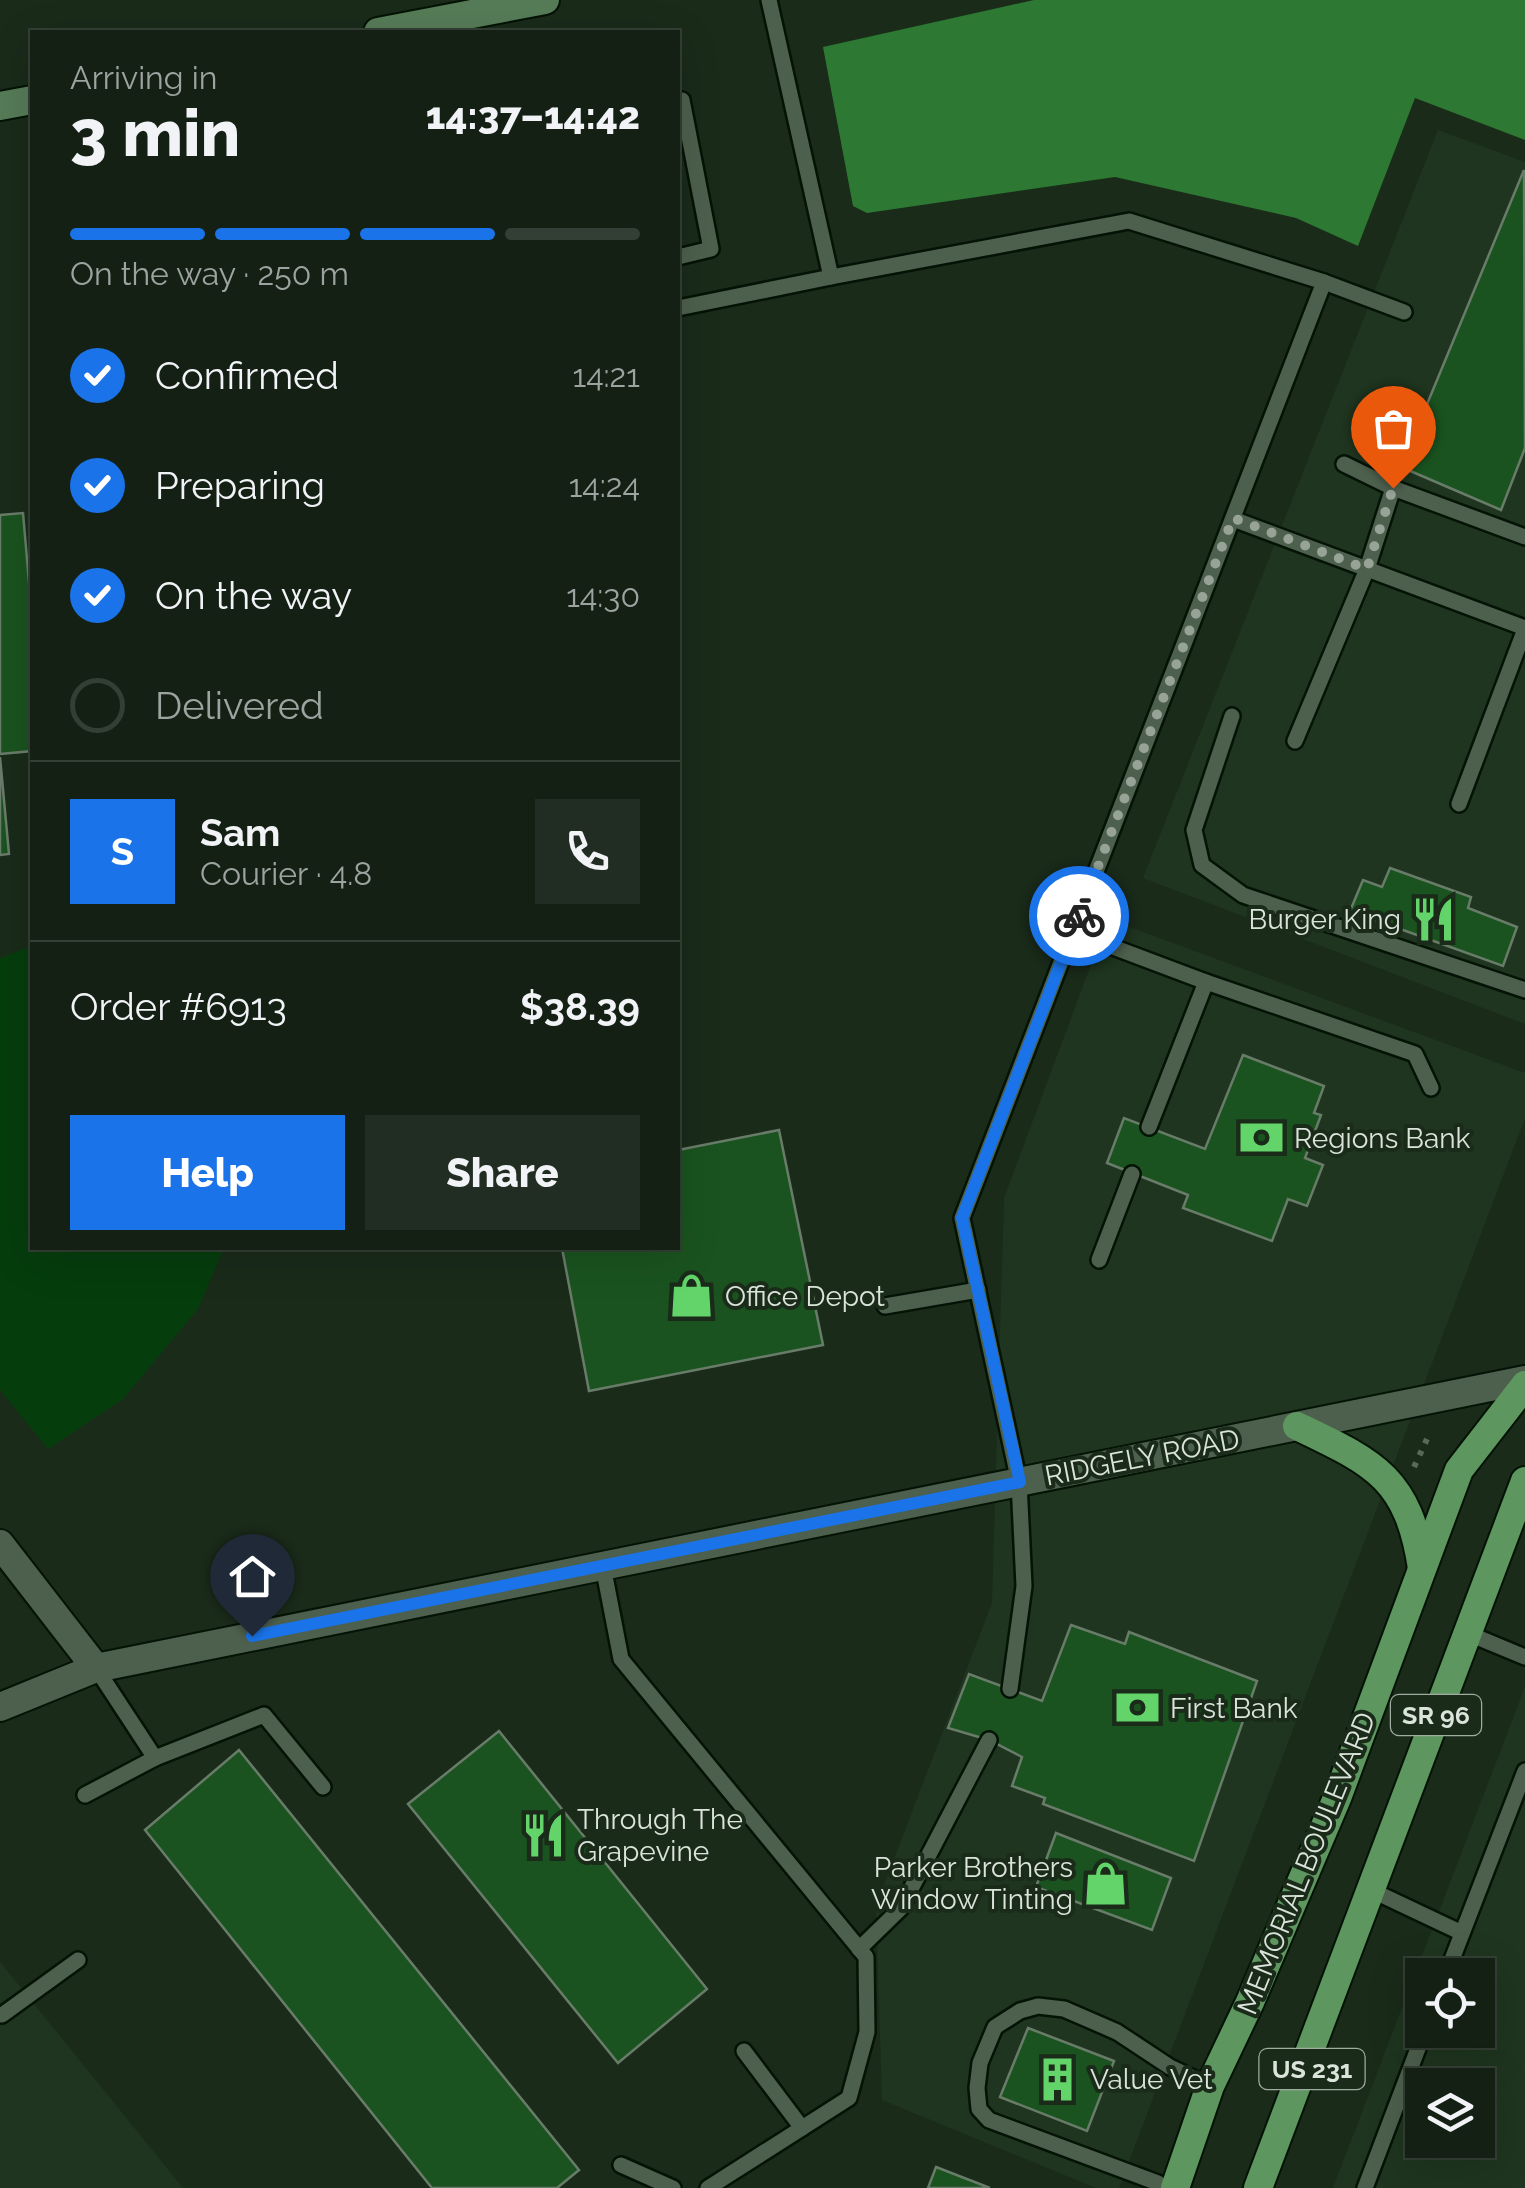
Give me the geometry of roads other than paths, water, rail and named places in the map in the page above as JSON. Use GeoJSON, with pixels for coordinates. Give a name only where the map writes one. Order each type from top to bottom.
{"type":"FeatureCollection","features":[{"type":"Feature","properties":{"kind":"main road"},"geometry":{"type":"LineString","coordinates":[[424,28],[545,0]]}},
{"type":"Feature","properties":{"kind":"main road"},"geometry":{"type":"LineString","coordinates":[[0,106],[30,100]]}},
{"type":"Feature","properties":{"kind":"main road","name":"MEMORIAL BOULEVARD"},"geometry":{"type":"LineString","coordinates":[[1163,2186],[1250,2002],[1337,1798],[1458,1470],[1525,1383]]}},
{"type":"Feature","properties":{"kind":"main road"},"geometry":{"type":"LineString","coordinates":[[1297,1426],[1356,1454],[1390,1482],[1410,1516],[1422,1568]]}},
{"type":"Feature","properties":{"kind":"main road","name":"SR 96"},"geometry":{"type":"LineString","coordinates":[[1258,2188],[1525,1481]]}},
{"type":"Feature","properties":{"kind":"main road","name":"US 231"},"geometry":{"type":"LineString","coordinates":[[1275,2188],[1348,1950]]}},
{"type":"Feature","properties":{"kind":"street","name":"RIDGELY ROAD"},"geometry":{"type":"LineString","coordinates":[[0,1707],[96,1668],[1525,1383]]}},
{"type":"Feature","properties":{"kind":"street"},"geometry":{"type":"LineString","coordinates":[[0,1544],[96,1668]]}},
{"type":"Feature","properties":{"kind":"lane"},"geometry":{"type":"LineString","coordinates":[[769,0],[831,276]]}},
{"type":"Feature","properties":{"kind":"lane"},"geometry":{"type":"LineString","coordinates":[[680,257],[711,249],[682,100]]}},
{"type":"Feature","properties":{"kind":"lane"},"geometry":{"type":"LineString","coordinates":[[680,308],[1129,221],[1324,282],[1404,312]]}},
{"type":"Feature","properties":{"kind":"lane"},"geometry":{"type":"LineString","coordinates":[[1010,1689],[1024,1586],[1020,1482],[962,1218],[1324,282]]}},
{"type":"Feature","properties":{"kind":"lane"},"geometry":{"type":"LineString","coordinates":[[1344,464],[1393,488],[1525,538]]}},
{"type":"Feature","properties":{"kind":"lane"},"geometry":{"type":"LineString","coordinates":[[1295,741],[1367,569],[1393,488]]}},
{"type":"Feature","properties":{"kind":"lane"},"geometry":{"type":"LineString","coordinates":[[1233,518],[1525,629],[1459,804]]}},
{"type":"Feature","properties":{"kind":"lane"},"geometry":{"type":"LineString","coordinates":[[1232,716],[1194,830],[1202,865],[1243,895],[1525,990]]}},
{"type":"Feature","properties":{"kind":"lane"},"geometry":{"type":"LineString","coordinates":[[1073,932],[1414,1054],[1431,1088]]}},
{"type":"Feature","properties":{"kind":"lane"},"geometry":{"type":"LineString","coordinates":[[1150,1127],[1206,982]]}},
{"type":"Feature","properties":{"kind":"lane"},"geometry":{"type":"LineString","coordinates":[[1099,1260],[1132,1174]]}},
{"type":"Feature","properties":{"kind":"lane"},"geometry":{"type":"LineString","coordinates":[[885,1306],[978,1290]]}},
{"type":"Feature","properties":{"kind":"lane"},"geometry":{"type":"LineString","coordinates":[[603,1566],[621,1658],[866,1958],[867,2032],[849,2098],[708,2188]]}},
{"type":"Feature","properties":{"kind":"lane"},"geometry":{"type":"LineString","coordinates":[[1468,1633],[1525,1657]]}},
{"type":"Feature","properties":{"kind":"lane"},"geometry":{"type":"LineString","coordinates":[[96,1668],[155,1758]]}},
{"type":"Feature","properties":{"kind":"lane"},"geometry":{"type":"LineString","coordinates":[[85,1795],[155,1758],[264,1715],[323,1786]]}},
{"type":"Feature","properties":{"kind":"lane"},"geometry":{"type":"LineString","coordinates":[[859,1949],[901,1908],[989,1740]]}},
{"type":"Feature","properties":{"kind":"lane"},"geometry":{"type":"LineString","coordinates":[[1452,1958],[1525,1771]]}},
{"type":"Feature","properties":{"kind":"lane"},"geometry":{"type":"LineString","coordinates":[[1371,1890],[1462,1933]]}},
{"type":"Feature","properties":{"kind":"lane"},"geometry":{"type":"LineString","coordinates":[[2,2015],[78,1960]]}},
{"type":"Feature","properties":{"kind":"lane"},"geometry":{"type":"LineString","coordinates":[[1163,2186],[988,2120],[979,2109],[977,2088],[980,2064],[995,2027],[1020,2011],[1038,2006],[1064,2009],[1116,2032],[1170,2067],[1210,2086]]}},
{"type":"Feature","properties":{"kind":"lane"},"geometry":{"type":"LineString","coordinates":[[1365,2188],[1418,2048]]}},
{"type":"Feature","properties":{"kind":"lane"},"geometry":{"type":"LineString","coordinates":[[744,2051],[802,2128]]}},
{"type":"Feature","properties":{"kind":"lane"},"geometry":{"type":"LineString","coordinates":[[621,2165],[673,2188]]}},
{"type":"Feature","properties":{"kind":"place","name":"Burger King"},"geometry":{"type":"Point","coordinates":[1434,919]}},
{"type":"Feature","properties":{"kind":"place","name":"Regions Bank"},"geometry":{"type":"Point","coordinates":[1261,1138]}},
{"type":"Feature","properties":{"kind":"place","name":"Office Depot"},"geometry":{"type":"Point","coordinates":[692,1296]}},
{"type":"Feature","properties":{"kind":"place","name":"First Bank"},"geometry":{"type":"Point","coordinates":[1137,1708]}},
{"type":"Feature","properties":{"kind":"place","name":"Through The Grapevine"},"geometry":{"type":"Point","coordinates":[544,1835]}},
{"type":"Feature","properties":{"kind":"place","name":"Parker Brothers Window Tinting"},"geometry":{"type":"Point","coordinates":[1106,1883]}},
{"type":"Feature","properties":{"kind":"place","name":"Value Vet"},"geometry":{"type":"Point","coordinates":[1057,2079]}}]}
